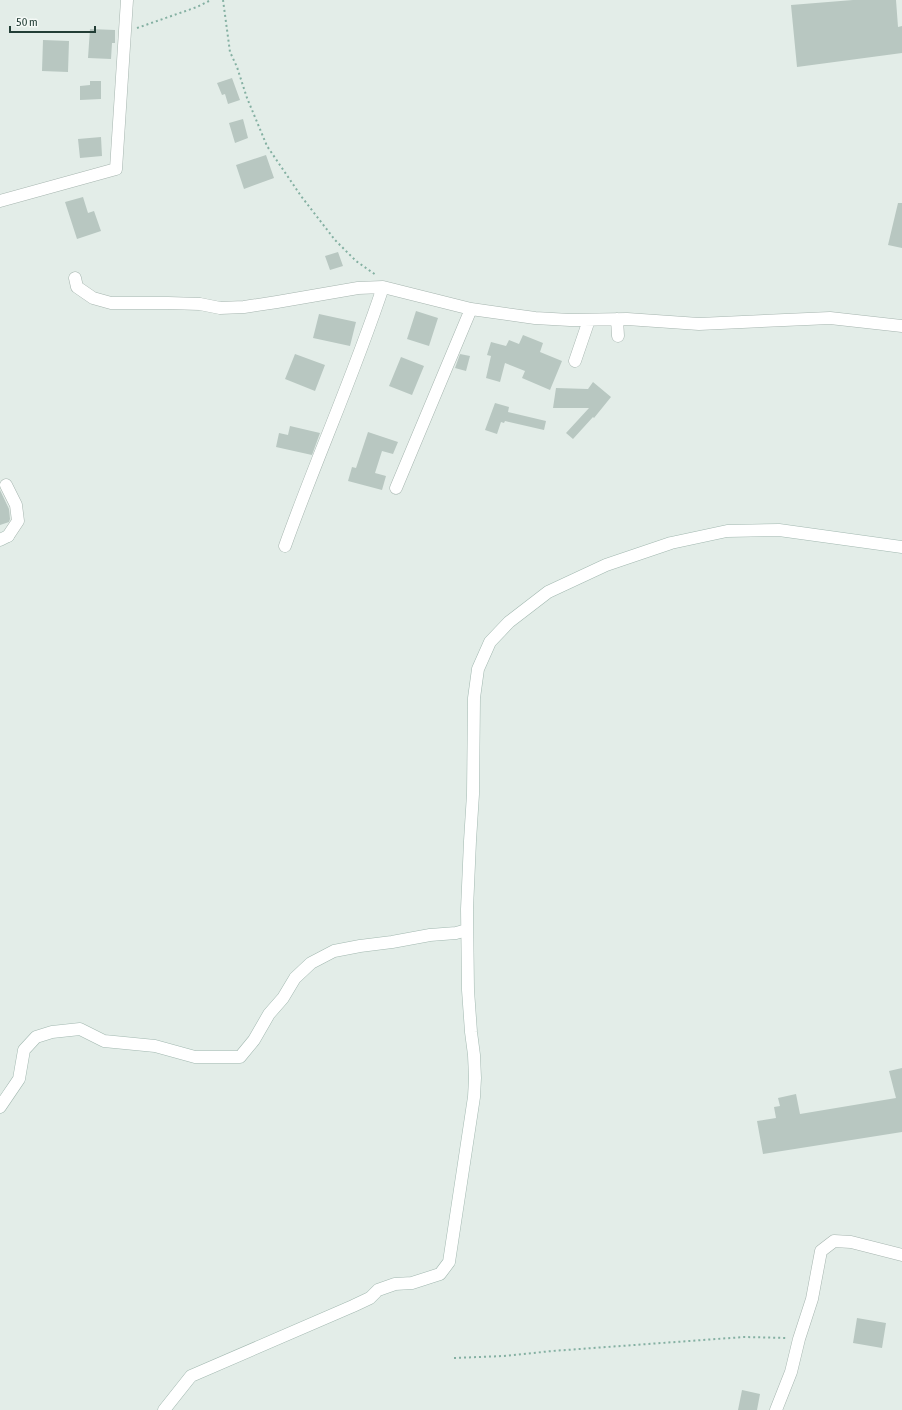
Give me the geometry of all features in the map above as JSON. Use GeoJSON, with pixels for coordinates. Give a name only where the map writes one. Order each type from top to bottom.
{"type":"FeatureCollection","features":[{"type":"Feature","properties":{"kind":"street"},"geometry":{"type":"LineString","coordinates":[[0,201],[116,169],[127,0]]}},
{"type":"Feature","properties":{"kind":"street"},"geometry":{"type":"LineString","coordinates":[[75,278],[77,286],[93,298],[111,303],[200,304],[220,308],[244,307],[358,288],[383,287],[471,309],[535,318],[699,324],[830,318],[902,326]]}},
{"type":"Feature","properties":{"kind":"street"},"geometry":{"type":"LineString","coordinates":[[285,546],[300,504],[361,351],[383,287]]}},
{"type":"Feature","properties":{"kind":"street"},"geometry":{"type":"LineString","coordinates":[[396,488],[471,309]]}},
{"type":"Feature","properties":{"kind":"street"},"geometry":{"type":"LineString","coordinates":[[575,361],[589,320]]}},
{"type":"Feature","properties":{"kind":"street"},"geometry":{"type":"LineString","coordinates":[[617,320],[618,336]]}},
{"type":"Feature","properties":{"kind":"street"},"geometry":{"type":"LineString","coordinates":[[4,538],[18,521],[16,505],[6,485]]}},
{"type":"Feature","properties":{"kind":"street"},"geometry":{"type":"LineString","coordinates":[[164,1410],[191,1376],[354,1306],[370,1298],[378,1290],[395,1284],[412,1283],[440,1274],[449,1262],[474,1091],[474,1055],[470,1032],[468,990],[467,930],[473,794],[474,698],[478,669],[490,642],[509,622],[548,592],[606,565],[671,543],[727,530],[779,530],[902,547]]}},
{"type":"Feature","properties":{"kind":"street"},"geometry":{"type":"LineString","coordinates":[[0,1107],[19,1079],[24,1050],[36,1037],[52,1032],[80,1029],[104,1041],[155,1046],[195,1057],[240,1057],[254,1040],[269,1014],[295,978],[311,963],[334,950],[430,935],[456,933],[467,930]]}},
{"type":"Feature","properties":{"kind":"street"},"geometry":{"type":"LineString","coordinates":[[776,1410],[791,1372],[799,1339],[812,1299],[821,1251],[834,1241],[851,1242],[902,1255]]}},
{"type":"Feature","properties":{"kind":"path"},"geometry":{"type":"LineString","coordinates":[[125,32],[197,7],[211,0]]}},
{"type":"Feature","properties":{"kind":"path"},"geometry":{"type":"LineString","coordinates":[[223,0],[230,52],[267,146],[335,240],[356,261],[376,274],[383,287]]}},
{"type":"Feature","properties":{"kind":"path"},"geometry":{"type":"LineString","coordinates":[[454,1358],[504,1356],[552,1350],[744,1337],[799,1339]]}},
{"type":"Feature","properties":{"kind":"building"},"geometry":{"type":"Polygon","coordinates":[[[853,0],[896,0],[898,27],[902,26],[902,53],[797,67],[791,5],[853,0]]]}},
{"type":"Feature","properties":{"kind":"building"},"geometry":{"type":"Polygon","coordinates":[[[90,29],[115,30],[115,43],[112,43],[111,59],[88,58],[90,29]]]}},
{"type":"Feature","properties":{"kind":"building"},"geometry":{"type":"Polygon","coordinates":[[[43,40],[69,41],[68,72],[42,71],[43,40]]]}},
{"type":"Feature","properties":{"kind":"building"},"geometry":{"type":"Polygon","coordinates":[[[232,78],[240,100],[228,104],[225,94],[222,95],[217,83],[232,78]]]}},
{"type":"Feature","properties":{"kind":"building"},"geometry":{"type":"Polygon","coordinates":[[[90,81],[101,81],[101,99],[80,100],[80,86],[90,85],[90,81]]]}},
{"type":"Feature","properties":{"kind":"building"},"geometry":{"type":"Polygon","coordinates":[[[243,119],[248,138],[235,143],[229,123],[243,119]]]}},
{"type":"Feature","properties":{"kind":"building"},"geometry":{"type":"Polygon","coordinates":[[[101,137],[102,156],[80,158],[78,139],[101,137]]]}},
{"type":"Feature","properties":{"kind":"building"},"geometry":{"type":"Polygon","coordinates":[[[266,155],[274,178],[244,189],[236,165],[266,155]]]}},
{"type":"Feature","properties":{"kind":"building"},"geometry":{"type":"Polygon","coordinates":[[[83,197],[88,213],[94,211],[101,231],[77,239],[65,202],[83,197]]]}},
{"type":"Feature","properties":{"kind":"building"},"geometry":{"type":"Polygon","coordinates":[[[898,203],[902,203],[902,248],[888,245],[898,203]]]}},
{"type":"Feature","properties":{"kind":"building"},"geometry":{"type":"Polygon","coordinates":[[[338,252],[343,266],[330,270],[325,256],[338,252]]]}},
{"type":"Feature","properties":{"kind":"building"},"geometry":{"type":"Polygon","coordinates":[[[416,311],[438,318],[429,346],[407,339],[416,311]]]}},
{"type":"Feature","properties":{"kind":"building"},"geometry":{"type":"Polygon","coordinates":[[[319,314],[356,322],[350,346],[313,338],[319,314]]]}},
{"type":"Feature","properties":{"kind":"building"},"geometry":{"type":"Polygon","coordinates":[[[523,335],[543,343],[540,352],[562,361],[550,390],[522,378],[525,371],[505,363],[500,382],[486,378],[491,356],[487,355],[491,342],[506,346],[509,340],[519,344],[523,335]]]}},
{"type":"Feature","properties":{"kind":"building"},"geometry":{"type":"Polygon","coordinates":[[[295,354],[325,365],[315,391],[285,379],[295,354]]]}},
{"type":"Feature","properties":{"kind":"building"},"geometry":{"type":"Polygon","coordinates":[[[460,354],[470,356],[466,371],[455,368],[460,354]]]}},
{"type":"Feature","properties":{"kind":"building"},"geometry":{"type":"Polygon","coordinates":[[[401,357],[424,366],[412,395],[389,386],[401,357]]]}},
{"type":"Feature","properties":{"kind":"building"},"geometry":{"type":"Polygon","coordinates":[[[593,382],[611,397],[594,418],[593,417],[573,439],[566,433],[589,408],[553,408],[556,388],[588,389],[593,382]]]}},
{"type":"Feature","properties":{"kind":"building"},"geometry":{"type":"Polygon","coordinates":[[[495,403],[509,407],[508,412],[546,421],[544,430],[505,421],[504,423],[501,422],[497,434],[485,430],[495,403]]]}},
{"type":"Feature","properties":{"kind":"building"},"geometry":{"type":"Polygon","coordinates":[[[290,426],[320,433],[312,455],[276,447],[279,433],[288,435],[290,426]]]}},
{"type":"Feature","properties":{"kind":"building"},"geometry":{"type":"Polygon","coordinates":[[[368,432],[398,442],[393,454],[382,451],[375,473],[386,476],[382,490],[348,481],[352,467],[356,468],[368,432]]]}},
{"type":"Feature","properties":{"kind":"building"},"geometry":{"type":"Polygon","coordinates":[[[0,490],[9,509],[10,519],[9,522],[0,525],[0,490]]]}},
{"type":"Feature","properties":{"kind":"building"},"geometry":{"type":"Polygon","coordinates":[[[902,1068],[902,1132],[763,1154],[757,1121],[776,1118],[774,1107],[780,1106],[778,1098],[796,1094],[800,1114],[896,1098],[889,1071],[902,1068]]]}},
{"type":"Feature","properties":{"kind":"building"},"geometry":{"type":"Polygon","coordinates":[[[857,1318],[886,1323],[882,1348],[853,1343],[857,1318]]]}},
{"type":"Feature","properties":{"kind":"building"},"geometry":{"type":"Polygon","coordinates":[[[742,1390],[760,1394],[757,1410],[738,1410],[742,1390]]]}}]}
